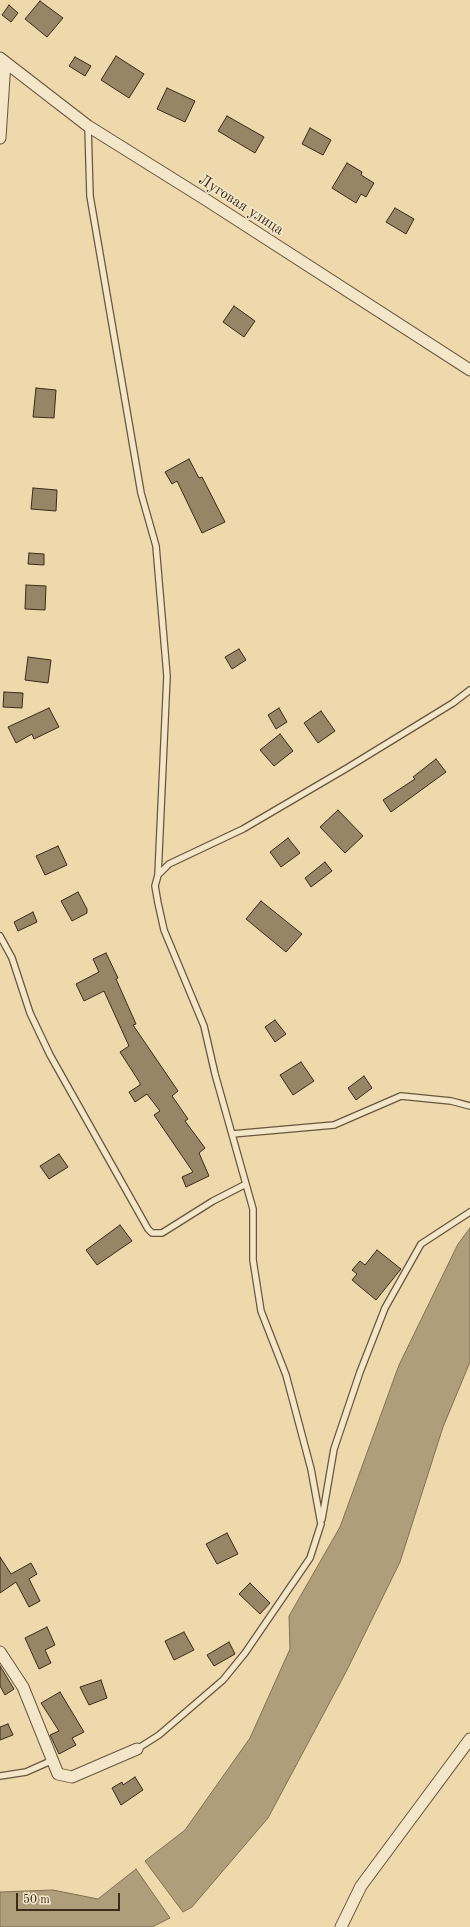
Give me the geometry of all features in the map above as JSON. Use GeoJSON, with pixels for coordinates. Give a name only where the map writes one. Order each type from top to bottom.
{"type":"FeatureCollection","features":[{"type":"Feature","properties":{"kind":"street","name":"Луговая улица"},"geometry":{"type":"LineString","coordinates":[[3,60],[88,126],[208,201],[470,370]]}},
{"type":"Feature","properties":{"kind":"street"},"geometry":{"type":"LineString","coordinates":[[0,138],[3,60]]}},
{"type":"Feature","properties":{"kind":"street"},"geometry":{"type":"LineString","coordinates":[[0,1652],[23,1687],[58,1774],[72,1777],[137,1750]]}},
{"type":"Feature","properties":{"kind":"street"},"geometry":{"type":"LineString","coordinates":[[341,1927],[353,1899],[361,1886],[470,1739]]}},
{"type":"Feature","properties":{"kind":"lane"},"geometry":{"type":"LineString","coordinates":[[88,126],[90,196],[141,492],[156,546],[167,676],[158,875],[155,886],[164,930],[204,1026],[253,1209],[253,1260],[261,1310],[286,1375],[311,1469],[321,1524]]}},
{"type":"Feature","properties":{"kind":"lane"},"geometry":{"type":"LineString","coordinates":[[158,875],[169,864],[243,829],[340,772],[453,703],[470,690]]}},
{"type":"Feature","properties":{"kind":"lane"},"geometry":{"type":"LineString","coordinates":[[0,936],[12,958],[30,1013],[50,1055],[148,1229],[152,1233],[162,1233],[213,1201],[246,1184]]}},
{"type":"Feature","properties":{"kind":"lane"},"geometry":{"type":"LineString","coordinates":[[232,1134],[334,1125],[401,1096],[451,1101],[470,1106]]}},
{"type":"Feature","properties":{"kind":"lane"},"geometry":{"type":"LineString","coordinates":[[137,1750],[159,1735],[223,1680],[245,1652],[310,1558],[321,1524],[334,1449],[360,1372],[385,1308],[421,1244],[470,1212]]}},
{"type":"Feature","properties":{"kind":"lane"},"geometry":{"type":"LineString","coordinates":[[0,1776],[26,1772],[53,1760]]}},
{"type":"Feature","properties":{"kind":"shaded area"},"geometry":{"type":"Polygon","coordinates":[[[470,1228],[470,1362],[443,1427],[400,1562],[347,1670],[268,1818],[192,1907],[183,1912],[145,1861],[185,1830],[250,1738],[290,1649],[289,1616],[340,1527],[399,1365],[458,1244],[470,1228]]]}},
{"type":"Feature","properties":{"kind":"shaded area"},"geometry":{"type":"Polygon","coordinates":[[[136,1869],[170,1918],[152,1927],[0,1927],[0,1892],[53,1890],[98,1899],[136,1869]]]}},
{"type":"Feature","properties":{"kind":"building"},"geometry":{"type":"Polygon","coordinates":[[[40,1],[63,18],[47,37],[25,19],[40,1]]]}},
{"type":"Feature","properties":{"kind":"building"},"geometry":{"type":"Polygon","coordinates":[[[9,5],[18,13],[11,22],[2,15],[9,5]]]}},
{"type":"Feature","properties":{"kind":"building"},"geometry":{"type":"Polygon","coordinates":[[[116,56],[144,74],[129,98],[101,80],[116,56]]]}},
{"type":"Feature","properties":{"kind":"building"},"geometry":{"type":"Polygon","coordinates":[[[75,57],[91,66],[85,76],[69,66],[75,57]]]}},
{"type":"Feature","properties":{"kind":"building"},"geometry":{"type":"Polygon","coordinates":[[[167,88],[195,101],[185,122],[157,109],[167,88]]]}},
{"type":"Feature","properties":{"kind":"building"},"geometry":{"type":"Polygon","coordinates":[[[227,116],[264,137],[255,153],[218,131],[227,116]]]}},
{"type":"Feature","properties":{"kind":"building"},"geometry":{"type":"Polygon","coordinates":[[[310,128],[331,140],[323,155],[302,144],[310,128]]]}},
{"type":"Feature","properties":{"kind":"building"},"geometry":{"type":"Polygon","coordinates":[[[347,163],[362,172],[361,175],[374,183],[366,197],[361,194],[356,203],[332,188],[347,163]]]}},
{"type":"Feature","properties":{"kind":"building"},"geometry":{"type":"Polygon","coordinates":[[[395,208],[414,219],[406,234],[386,222],[395,208]]]}},
{"type":"Feature","properties":{"kind":"building"},"geometry":{"type":"Polygon","coordinates":[[[234,306],[255,321],[244,337],[223,322],[234,306]]]}},
{"type":"Feature","properties":{"kind":"building"},"geometry":{"type":"Polygon","coordinates":[[[36,388],[56,390],[54,418],[33,417],[36,388]]]}},
{"type":"Feature","properties":{"kind":"building"},"geometry":{"type":"Polygon","coordinates":[[[189,459],[199,478],[202,477],[225,522],[202,533],[177,481],[172,484],[165,472],[189,459]]]}},
{"type":"Feature","properties":{"kind":"building"},"geometry":{"type":"Polygon","coordinates":[[[33,488],[57,490],[56,511],[31,509],[33,488]]]}},
{"type":"Feature","properties":{"kind":"building"},"geometry":{"type":"Polygon","coordinates":[[[29,553],[44,554],[44,565],[28,564],[29,553]]]}},
{"type":"Feature","properties":{"kind":"building"},"geometry":{"type":"Polygon","coordinates":[[[26,585],[46,586],[45,610],[25,609],[26,585]]]}},
{"type":"Feature","properties":{"kind":"building"},"geometry":{"type":"Polygon","coordinates":[[[239,649],[246,660],[232,669],[225,657],[239,649]]]}},
{"type":"Feature","properties":{"kind":"building"},"geometry":{"type":"Polygon","coordinates":[[[28,657],[51,660],[48,683],[25,680],[28,657]]]}},
{"type":"Feature","properties":{"kind":"building"},"geometry":{"type":"Polygon","coordinates":[[[4,692],[23,693],[22,708],[3,707],[4,692]]]}},
{"type":"Feature","properties":{"kind":"building"},"geometry":{"type":"Polygon","coordinates":[[[49,708],[59,727],[34,739],[32,734],[16,743],[8,727],[49,708]]]}},
{"type":"Feature","properties":{"kind":"building"},"geometry":{"type":"Polygon","coordinates":[[[279,708],[287,722],[276,729],[268,715],[279,708]]]}},
{"type":"Feature","properties":{"kind":"building"},"geometry":{"type":"Polygon","coordinates":[[[321,711],[335,731],[318,743],[304,723],[321,711]]]}},
{"type":"Feature","properties":{"kind":"building"},"geometry":{"type":"Polygon","coordinates":[[[280,734],[293,751],[274,766],[260,750],[280,734]]]}},
{"type":"Feature","properties":{"kind":"building"},"geometry":{"type":"Polygon","coordinates":[[[436,759],[446,772],[391,812],[383,800],[415,779],[413,777],[436,759]]]}},
{"type":"Feature","properties":{"kind":"building"},"geometry":{"type":"Polygon","coordinates":[[[338,810],[363,836],[345,853],[320,827],[338,810]]]}},
{"type":"Feature","properties":{"kind":"building"},"geometry":{"type":"Polygon","coordinates":[[[288,838],[300,853],[281,867],[270,852],[288,838]]]}},
{"type":"Feature","properties":{"kind":"building"},"geometry":{"type":"Polygon","coordinates":[[[58,846],[67,865],[45,875],[36,856],[58,846]]]}},
{"type":"Feature","properties":{"kind":"building"},"geometry":{"type":"Polygon","coordinates":[[[325,862],[332,871],[311,887],[305,878],[325,862]]]}},
{"type":"Feature","properties":{"kind":"building"},"geometry":{"type":"Polygon","coordinates":[[[78,892],[87,909],[87,913],[72,921],[61,901],[78,892]]]}},
{"type":"Feature","properties":{"kind":"building"},"geometry":{"type":"Polygon","coordinates":[[[261,901],[302,934],[286,952],[246,919],[261,901]]]}},
{"type":"Feature","properties":{"kind":"building"},"geometry":{"type":"Polygon","coordinates":[[[33,912],[37,922],[18,931],[14,922],[33,912]]]}},
{"type":"Feature","properties":{"kind":"building"},"geometry":{"type":"Polygon","coordinates":[[[106,953],[118,978],[116,979],[136,1024],[133,1025],[178,1091],[172,1096],[188,1119],[185,1121],[205,1148],[199,1153],[209,1176],[186,1187],[182,1177],[193,1172],[154,1115],[160,1111],[147,1094],[135,1102],[129,1092],[140,1085],[140,1083],[120,1052],[129,1046],[104,991],[84,1001],[76,984],[99,972],[93,959],[106,953]]]}},
{"type":"Feature","properties":{"kind":"building"},"geometry":{"type":"Polygon","coordinates":[[[275,1020],[286,1034],[275,1042],[265,1027],[275,1020]]]}},
{"type":"Feature","properties":{"kind":"building"},"geometry":{"type":"Polygon","coordinates":[[[301,1062],[314,1081],[293,1095],[280,1075],[301,1062]]]}},
{"type":"Feature","properties":{"kind":"building"},"geometry":{"type":"Polygon","coordinates":[[[364,1076],[372,1088],[356,1100],[348,1088],[364,1076]]]}},
{"type":"Feature","properties":{"kind":"building"},"geometry":{"type":"Polygon","coordinates":[[[59,1154],[68,1167],[49,1179],[40,1166],[59,1154]]]}},
{"type":"Feature","properties":{"kind":"building"},"geometry":{"type":"Polygon","coordinates":[[[120,1225],[132,1241],[97,1265],[86,1250],[120,1225]]]}},
{"type":"Feature","properties":{"kind":"building"},"geometry":{"type":"Polygon","coordinates":[[[377,1250],[401,1269],[376,1300],[352,1280],[357,1274],[352,1270],[360,1261],[365,1265],[377,1250]]]}},
{"type":"Feature","properties":{"kind":"building"},"geometry":{"type":"Polygon","coordinates":[[[227,1533],[238,1554],[217,1564],[206,1544],[227,1533]]]}},
{"type":"Feature","properties":{"kind":"building"},"geometry":{"type":"Polygon","coordinates":[[[0,1557],[11,1574],[31,1563],[37,1574],[29,1579],[40,1601],[29,1607],[16,1582],[0,1593],[0,1557]]]}},
{"type":"Feature","properties":{"kind":"building"},"geometry":{"type":"Polygon","coordinates":[[[250,1583],[270,1603],[260,1614],[239,1594],[250,1583]]]}},
{"type":"Feature","properties":{"kind":"building"},"geometry":{"type":"Polygon","coordinates":[[[47,1627],[55,1645],[45,1650],[51,1663],[39,1669],[25,1638],[47,1627]]]}},
{"type":"Feature","properties":{"kind":"building"},"geometry":{"type":"Polygon","coordinates":[[[184,1632],[194,1650],[174,1660],[165,1641],[184,1632]]]}},
{"type":"Feature","properties":{"kind":"building"},"geometry":{"type":"Polygon","coordinates":[[[229,1642],[235,1654],[214,1666],[207,1655],[229,1642]]]}},
{"type":"Feature","properties":{"kind":"building"},"geometry":{"type":"Polygon","coordinates":[[[0,1666],[14,1689],[5,1695],[0,1686],[0,1666]]]}},
{"type":"Feature","properties":{"kind":"building"},"geometry":{"type":"Polygon","coordinates":[[[101,1680],[107,1698],[89,1705],[80,1687],[101,1680]]]}},
{"type":"Feature","properties":{"kind":"building"},"geometry":{"type":"Polygon","coordinates":[[[60,1692],[84,1732],[72,1738],[76,1745],[59,1754],[50,1735],[59,1731],[41,1703],[60,1692]]]}},
{"type":"Feature","properties":{"kind":"building"},"geometry":{"type":"Polygon","coordinates":[[[8,1724],[13,1735],[0,1740],[0,1727],[8,1724]]]}},
{"type":"Feature","properties":{"kind":"building"},"geometry":{"type":"Polygon","coordinates":[[[135,1777],[143,1790],[121,1805],[112,1788],[122,1782],[123,1785],[135,1777]]]}}]}
